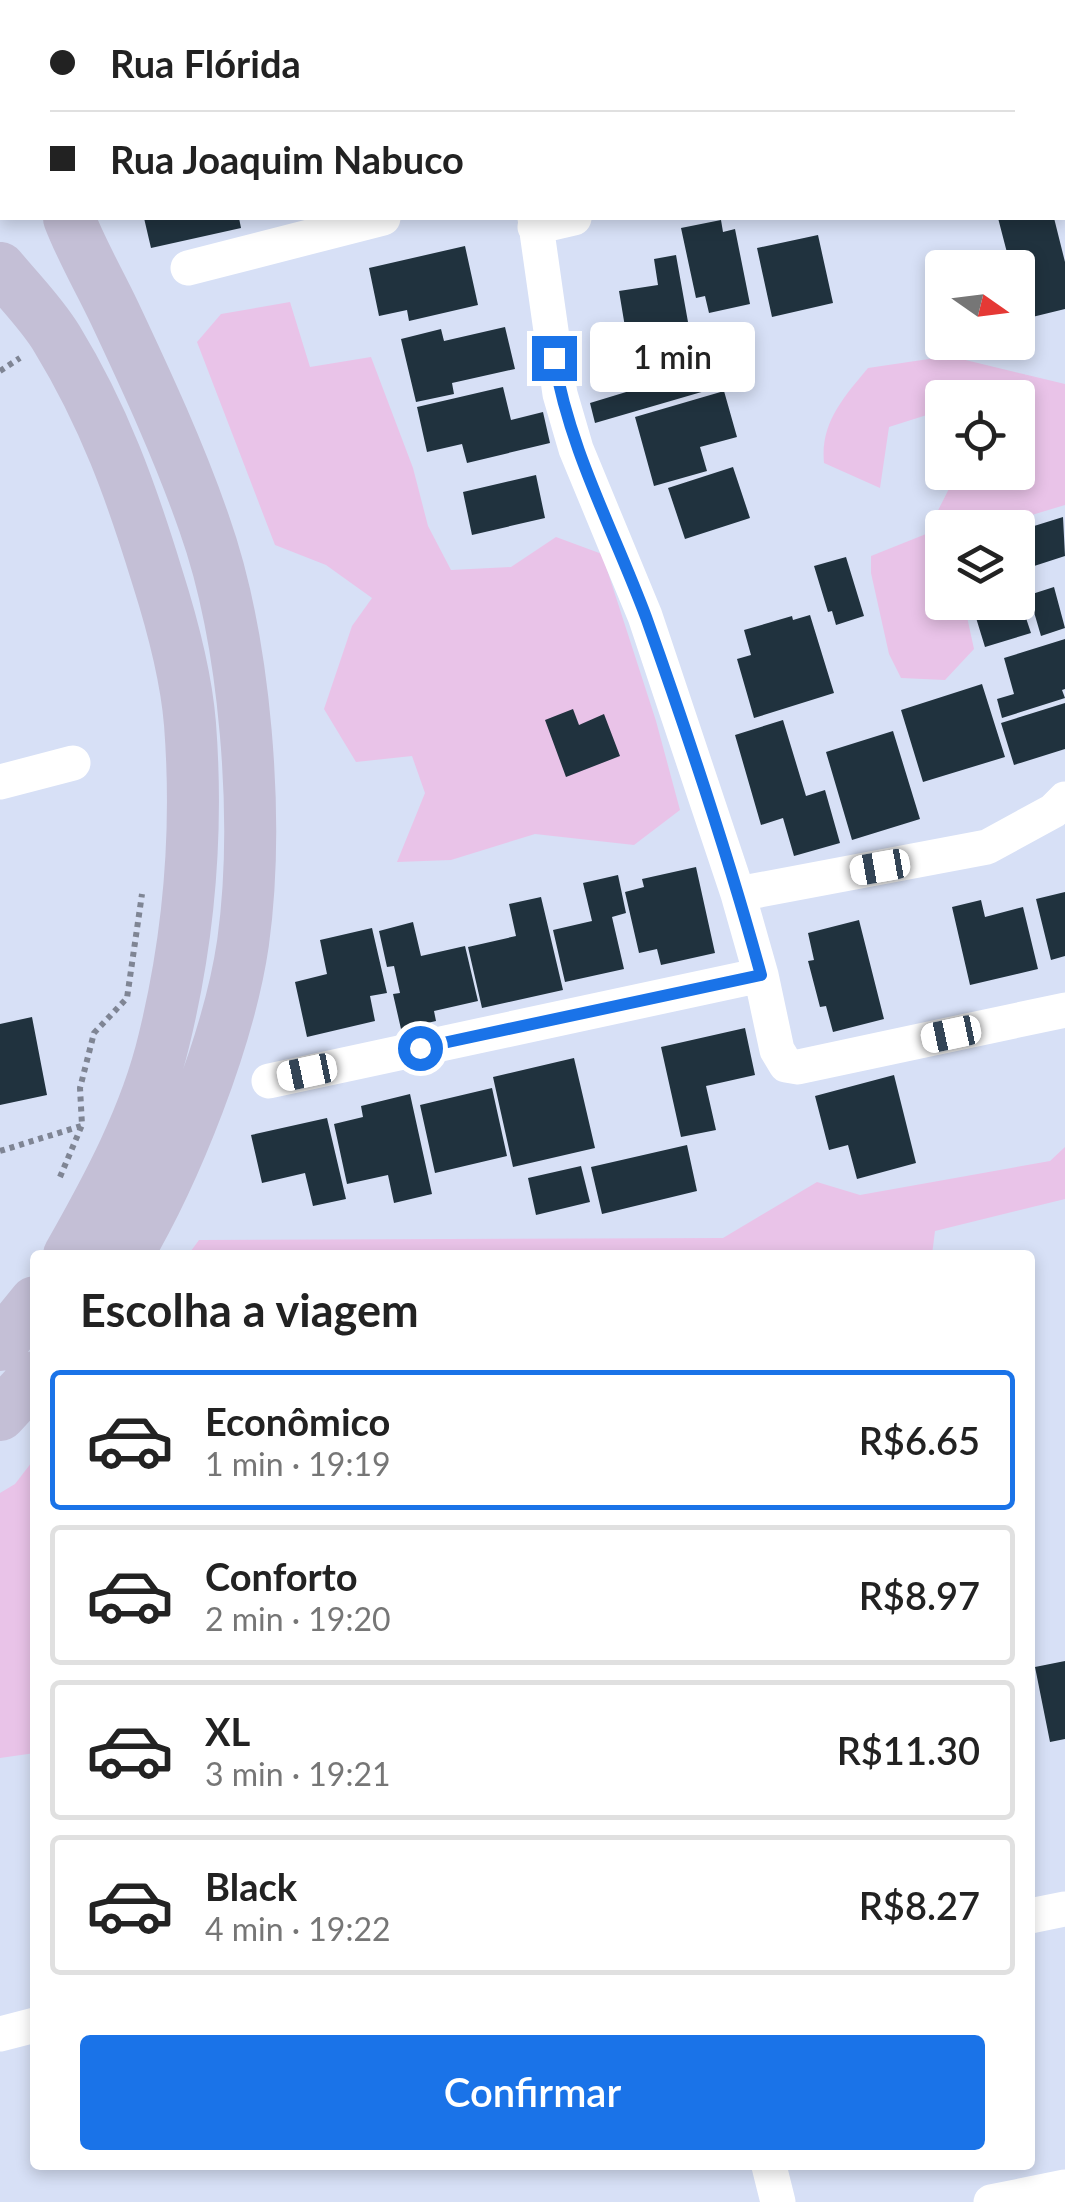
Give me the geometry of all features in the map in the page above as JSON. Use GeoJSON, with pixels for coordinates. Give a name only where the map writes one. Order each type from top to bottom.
{"type":"FeatureCollection","features":[{"type":"Feature","properties":{"kind":"main road"},"geometry":{"type":"LineString","coordinates":[[70,220],[169,431],[217,561],[236,653],[246,766],[250,837],[238,962],[216,1050],[149,1217],[130,1250]]}},
{"type":"Feature","properties":{"kind":"main road"},"geometry":{"type":"LineString","coordinates":[[0,268],[56,336],[113,443],[172,624],[190,722],[192,832],[185,933],[164,1041],[106,1190],[72,1250]]}},
{"type":"Feature","properties":{"kind":"main road"},"geometry":{"type":"LineString","coordinates":[[0,1345],[30,1308]]}},
{"type":"Feature","properties":{"kind":"main road"},"geometry":{"type":"LineString","coordinates":[[0,1415],[30,1382]]}},
{"type":"Feature","properties":{"kind":"street"},"geometry":{"type":"LineString","coordinates":[[188,268],[374,220]]}},
{"type":"Feature","properties":{"kind":"street"},"geometry":{"type":"LineString","coordinates":[[535,222],[560,394],[576,449],[645,616],[738,894],[777,1050],[786,1065],[798,1068],[1065,1010]]}},
{"type":"Feature","properties":{"kind":"street"},"geometry":{"type":"LineString","coordinates":[[0,782],[72,763]]}},
{"type":"Feature","properties":{"kind":"street"},"geometry":{"type":"LineString","coordinates":[[738,894],[987,847],[1053,811],[1065,799]]}},
{"type":"Feature","properties":{"kind":"street"},"geometry":{"type":"LineString","coordinates":[[269,1080],[761,975]]}},
{"type":"Feature","properties":{"kind":"street"},"geometry":{"type":"LineString","coordinates":[[1035,1915],[1065,1909]]}},
{"type":"Feature","properties":{"kind":"street"},"geometry":{"type":"LineString","coordinates":[[0,2034],[30,2026]]}},
{"type":"Feature","properties":{"kind":"street"},"geometry":{"type":"LineString","coordinates":[[770,2170],[778,2202]]}},
{"type":"Feature","properties":{"kind":"street"},"geometry":{"type":"LineString","coordinates":[[1012,2200],[1065,2188]]}},
{"type":"Feature","properties":{"kind":"path"},"geometry":{"type":"LineString","coordinates":[[54,1191],[82,1126],[80,1088],[94,1033],[127,998],[144,879]]}},
{"type":"Feature","properties":{"kind":"path"},"geometry":{"type":"LineString","coordinates":[[0,1151],[82,1126]]}},
{"type":"Feature","properties":{"kind":"shaded area"},"geometry":{"type":"Polygon","coordinates":[[[290,302],[310,367],[371,357],[413,468],[428,526],[451,570],[511,567],[556,537],[602,554],[680,810],[634,845],[535,834],[451,860],[397,862],[425,793],[412,756],[356,762],[324,709],[352,626],[372,598],[326,565],[275,545],[197,342],[221,314],[290,302]]]}},
{"type":"Feature","properties":{"kind":"shaded area"},"geometry":{"type":"Polygon","coordinates":[[[925,360],[966,360],[1065,384],[1065,505],[1035,514],[1035,510],[938,510],[948,490],[1035,490],[1035,380],[925,380],[925,416],[889,427],[880,488],[824,463],[830,423],[868,368],[925,360]]]}},
{"type":"Feature","properties":{"kind":"shaded area"},"geometry":{"type":"Polygon","coordinates":[[[925,534],[925,620],[968,620],[974,649],[945,680],[901,678],[889,654],[871,573],[871,556],[925,534]]]}},
{"type":"Feature","properties":{"kind":"shaded area"},"geometry":{"type":"Polygon","coordinates":[[[1065,1147],[1065,1199],[935,1231],[933,1250],[192,1250],[199,1240],[723,1238],[817,1182],[860,1195],[1050,1161],[1065,1147]]]}},
{"type":"Feature","properties":{"kind":"shaded area"},"geometry":{"type":"Polygon","coordinates":[[[30,1464],[30,1754],[0,1758],[0,1493],[15,1484],[30,1464]]]}},
{"type":"Feature","properties":{"kind":"building"},"geometry":{"type":"Polygon","coordinates":[[[144,220],[239,220],[241,228],[151,248],[144,220]]]}},
{"type":"Feature","properties":{"kind":"building"},"geometry":{"type":"Polygon","coordinates":[[[721,220],[723,232],[735,229],[750,304],[709,313],[705,296],[696,298],[681,228],[721,220]]]}},
{"type":"Feature","properties":{"kind":"building"},"geometry":{"type":"Polygon","coordinates":[[[999,220],[1054,220],[1065,262],[1065,309],[1035,316],[1035,250],[1006,250],[999,220]]]}},
{"type":"Feature","properties":{"kind":"building"},"geometry":{"type":"Polygon","coordinates":[[[818,235],[833,303],[772,317],[757,248],[818,235]]]}},
{"type":"Feature","properties":{"kind":"building"},"geometry":{"type":"Polygon","coordinates":[[[465,246],[478,305],[409,321],[407,310],[379,316],[369,268],[465,246]]]}},
{"type":"Feature","properties":{"kind":"building"},"geometry":{"type":"Polygon","coordinates":[[[676,255],[688,322],[626,333],[619,291],[658,285],[654,259],[676,255]]]}},
{"type":"Feature","properties":{"kind":"building"},"geometry":{"type":"Polygon","coordinates":[[[505,327],[515,369],[452,383],[454,394],[416,402],[401,339],[441,329],[444,341],[505,327]]]}},
{"type":"Feature","properties":{"kind":"building"},"geometry":{"type":"Polygon","coordinates":[[[690,336],[705,391],[595,423],[590,403],[636,389],[626,354],[690,336]]]}},
{"type":"Feature","properties":{"kind":"building"},"geometry":{"type":"Polygon","coordinates":[[[503,387],[511,420],[543,412],[550,443],[467,463],[462,444],[427,452],[417,407],[503,387]]]}},
{"type":"Feature","properties":{"kind":"building"},"geometry":{"type":"Polygon","coordinates":[[[724,391],[737,437],[700,447],[707,471],[654,486],[635,417],[724,391]]]}},
{"type":"Feature","properties":{"kind":"building"},"geometry":{"type":"Polygon","coordinates":[[[733,467],[750,518],[685,539],[668,488],[733,467]]]}},
{"type":"Feature","properties":{"kind":"building"},"geometry":{"type":"Polygon","coordinates":[[[536,475],[545,518],[472,535],[463,492],[536,475]]]}},
{"type":"Feature","properties":{"kind":"building"},"geometry":{"type":"Polygon","coordinates":[[[1063,517],[1065,556],[1035,566],[1035,526],[1063,517]]]}},
{"type":"Feature","properties":{"kind":"building"},"geometry":{"type":"Polygon","coordinates":[[[846,557],[864,616],[836,625],[814,566],[846,557]]]}},
{"type":"Feature","properties":{"kind":"building"},"geometry":{"type":"Polygon","coordinates":[[[1054,587],[1065,628],[1041,636],[1035,616],[1035,593],[1054,587]]]}},
{"type":"Feature","properties":{"kind":"building"},"geometry":{"type":"Polygon","coordinates":[[[810,615],[834,693],[754,718],[737,659],[751,655],[744,630],[792,616],[793,620],[810,615]]]}},
{"type":"Feature","properties":{"kind":"building"},"geometry":{"type":"Polygon","coordinates":[[[977,620],[1027,620],[1031,633],[985,647],[977,620]]]}},
{"type":"Feature","properties":{"kind":"building"},"geometry":{"type":"Polygon","coordinates":[[[1065,639],[1065,698],[1002,718],[997,699],[1014,694],[1004,658],[1065,639]]]}},
{"type":"Feature","properties":{"kind":"building"},"geometry":{"type":"Polygon","coordinates":[[[982,684],[1005,757],[923,782],[901,710],[982,684]]]}},
{"type":"Feature","properties":{"kind":"building"},"geometry":{"type":"Polygon","coordinates":[[[1065,703],[1065,749],[1014,765],[1001,723],[1065,703]]]}},
{"type":"Feature","properties":{"kind":"building"},"geometry":{"type":"Polygon","coordinates":[[[573,709],[579,725],[604,714],[620,756],[566,777],[545,720],[573,709]]]}},
{"type":"Feature","properties":{"kind":"building"},"geometry":{"type":"Polygon","coordinates":[[[783,720],[806,796],[825,790],[840,843],[794,856],[783,818],[761,825],[735,735],[783,720]]]}},
{"type":"Feature","properties":{"kind":"building"},"geometry":{"type":"Polygon","coordinates":[[[893,731],[920,819],[852,840],[826,752],[893,731]]]}},
{"type":"Feature","properties":{"kind":"building"},"geometry":{"type":"Polygon","coordinates":[[[696,867],[715,953],[661,965],[657,949],[639,953],[625,892],[644,887],[642,879],[696,867]]]}},
{"type":"Feature","properties":{"kind":"building"},"geometry":{"type":"Polygon","coordinates":[[[618,875],[626,913],[612,917],[624,969],[565,982],[553,930],[592,921],[583,883],[618,875]]]}},
{"type":"Feature","properties":{"kind":"building"},"geometry":{"type":"Polygon","coordinates":[[[1065,892],[1065,956],[1051,960],[1036,899],[1065,892]]]}},
{"type":"Feature","properties":{"kind":"building"},"geometry":{"type":"Polygon","coordinates":[[[541,897],[563,990],[482,1008],[468,947],[516,936],[509,904],[541,897]]]}},
{"type":"Feature","properties":{"kind":"building"},"geometry":{"type":"Polygon","coordinates":[[[981,900],[985,917],[1023,907],[1038,969],[970,985],[952,907],[981,900]]]}},
{"type":"Feature","properties":{"kind":"building"},"geometry":{"type":"Polygon","coordinates":[[[859,920],[884,1019],[833,1032],[826,1006],[820,1007],[808,961],[814,960],[808,933],[859,920]]]}},
{"type":"Feature","properties":{"kind":"building"},"geometry":{"type":"Polygon","coordinates":[[[413,922],[421,956],[465,946],[478,1001],[434,1011],[436,1021],[401,1029],[393,994],[400,993],[394,966],[387,967],[379,931],[413,922]]]}},
{"type":"Feature","properties":{"kind":"building"},"geometry":{"type":"Polygon","coordinates":[[[372,928],[387,993],[370,996],[375,1021],[307,1037],[295,982],[327,974],[320,940],[372,928]]]}},
{"type":"Feature","properties":{"kind":"building"},"geometry":{"type":"Polygon","coordinates":[[[32,1017],[47,1095],[0,1105],[0,1024],[32,1017]]]}},
{"type":"Feature","properties":{"kind":"building"},"geometry":{"type":"Polygon","coordinates":[[[745,1028],[755,1075],[706,1086],[716,1130],[681,1137],[661,1047],[745,1028]]]}},
{"type":"Feature","properties":{"kind":"building"},"geometry":{"type":"Polygon","coordinates":[[[574,1058],[595,1148],[513,1167],[493,1077],[574,1058]]]}},
{"type":"Feature","properties":{"kind":"building"},"geometry":{"type":"Polygon","coordinates":[[[894,1075],[916,1163],[857,1179],[848,1145],[829,1150],[815,1096],[894,1075]]]}},
{"type":"Feature","properties":{"kind":"building"},"geometry":{"type":"Polygon","coordinates":[[[492,1088],[507,1156],[435,1173],[420,1105],[492,1088]]]}},
{"type":"Feature","properties":{"kind":"building"},"geometry":{"type":"Polygon","coordinates":[[[410,1094],[432,1194],[394,1203],[388,1175],[347,1184],[334,1124],[363,1117],[361,1106],[410,1094]]]}},
{"type":"Feature","properties":{"kind":"building"},"geometry":{"type":"Polygon","coordinates":[[[327,1118],[346,1199],[313,1206],[305,1173],[262,1183],[251,1135],[327,1118]]]}},
{"type":"Feature","properties":{"kind":"building"},"geometry":{"type":"Polygon","coordinates":[[[687,1145],[697,1191],[602,1214],[591,1167],[687,1145]]]}},
{"type":"Feature","properties":{"kind":"building"},"geometry":{"type":"Polygon","coordinates":[[[581,1166],[590,1202],[536,1215],[528,1178],[581,1166]]]}},
{"type":"Feature","properties":{"kind":"building"},"geometry":{"type":"Polygon","coordinates":[[[1065,1661],[1065,1739],[1050,1742],[1035,1667],[1065,1661]]]}},
{"type":"Feature","properties":{"kind":"route"},"geometry":{"type":"LineString","coordinates":[[420,1048],[761,975],[738,894],[645,616],[576,449],[554,358]]}}]}
